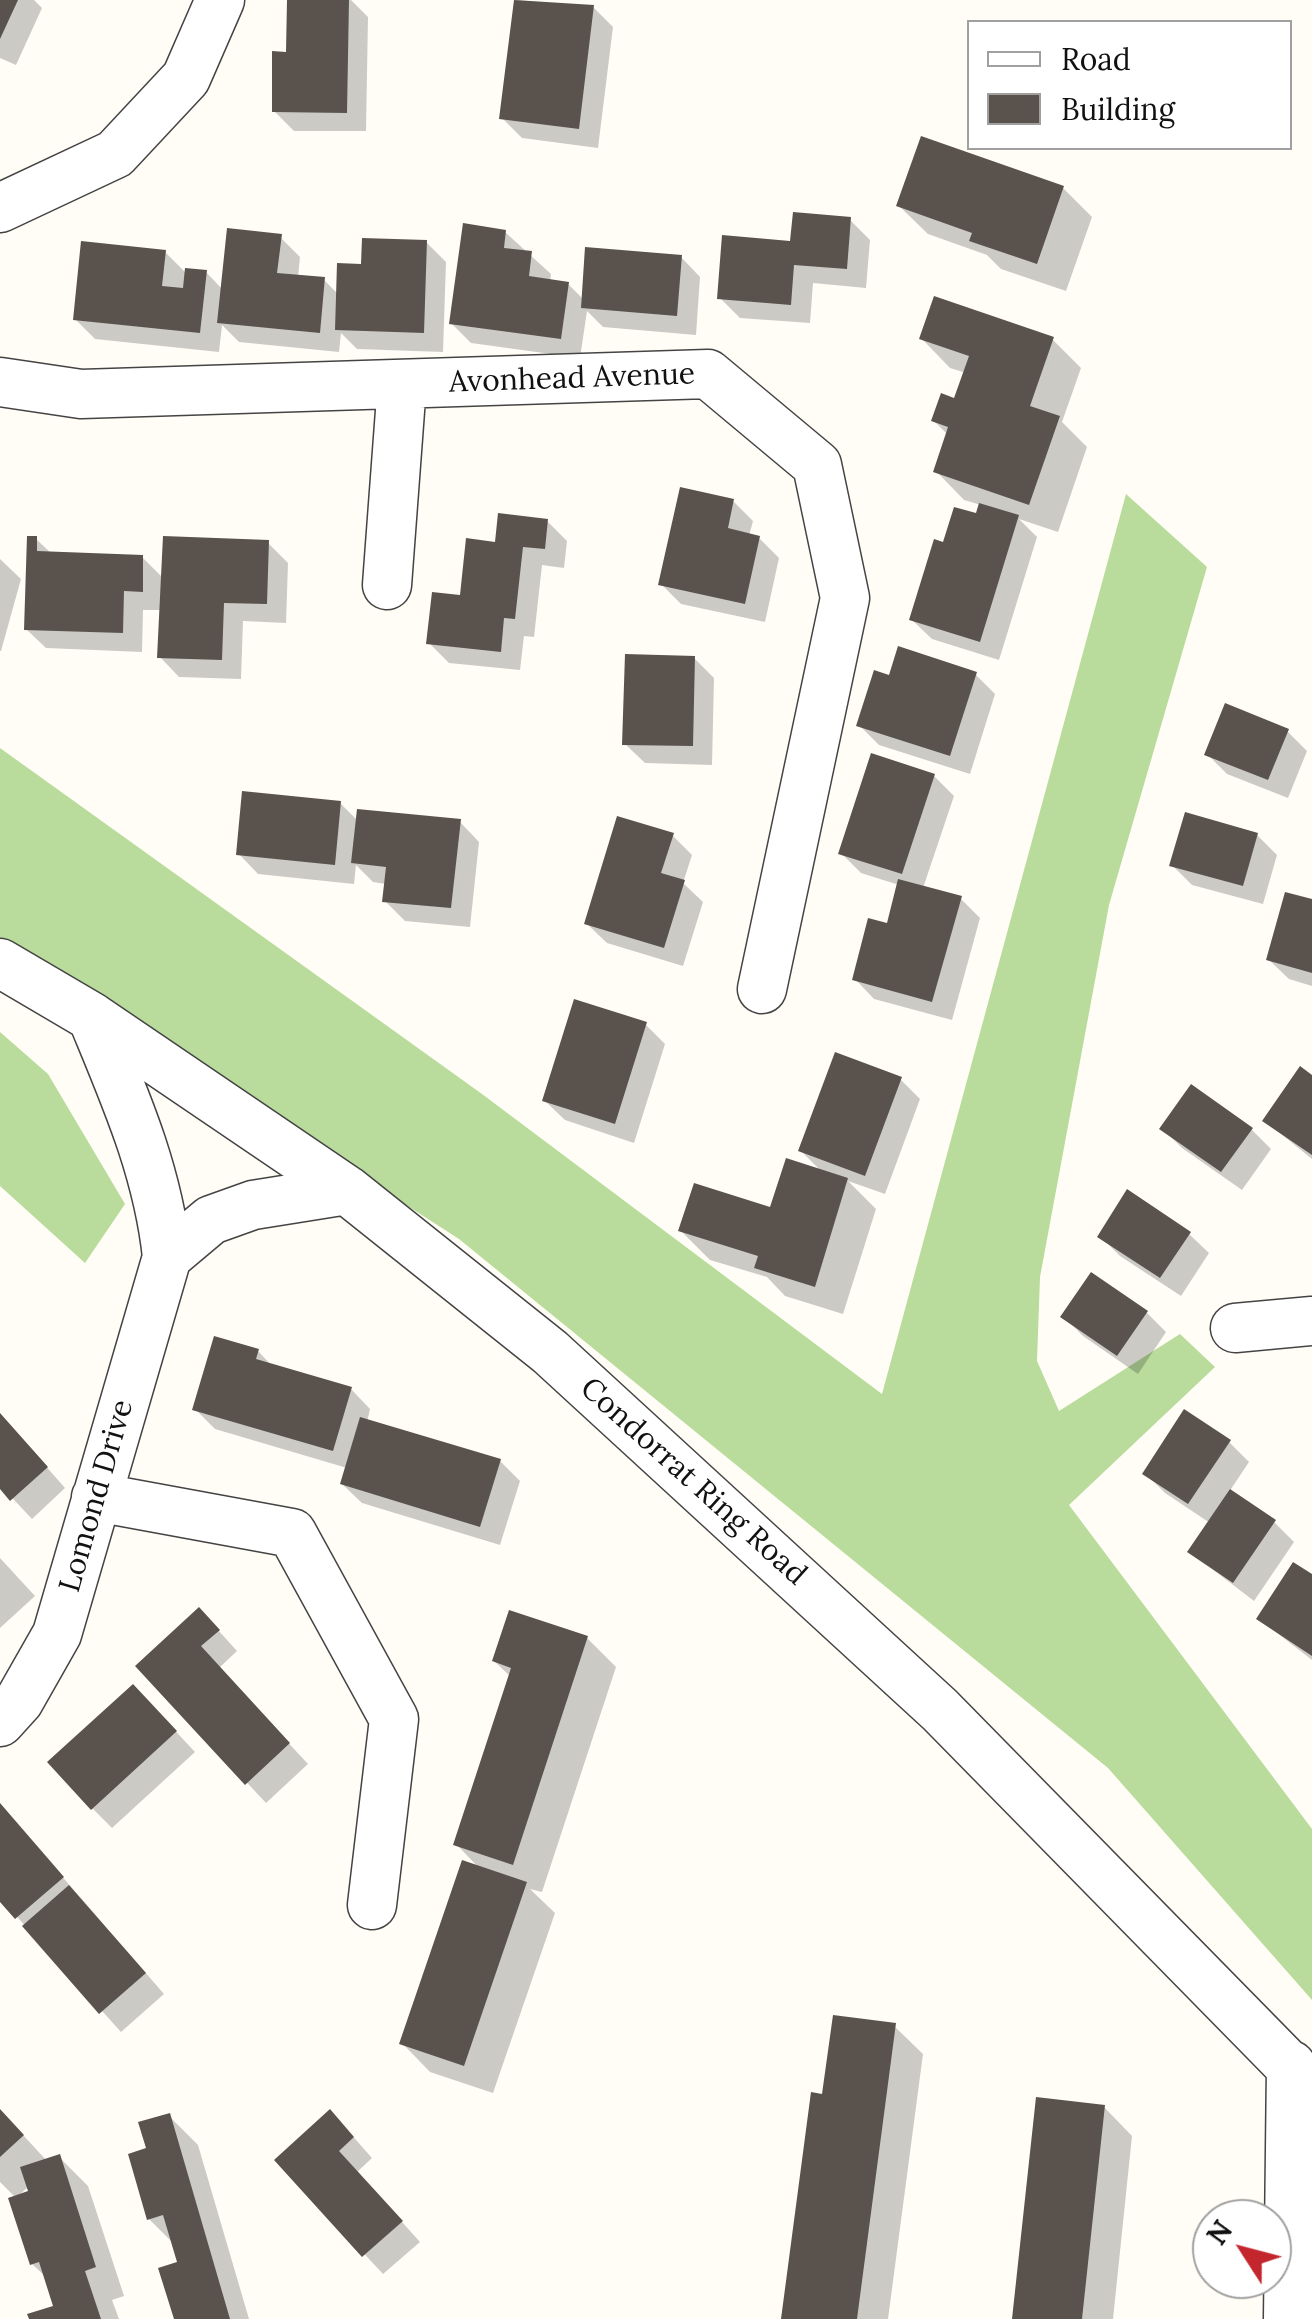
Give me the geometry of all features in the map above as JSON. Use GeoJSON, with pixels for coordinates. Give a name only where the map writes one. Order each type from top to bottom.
{"type":"FeatureCollection","features":[{"type":"Feature","properties":{"kind":"street"},"geometry":{"type":"LineString","coordinates":[[0,208],[115,154],[186,78],[220,0]]}},
{"type":"Feature","properties":{"kind":"street","name":"Avonhead Avenue"},"geometry":{"type":"LineString","coordinates":[[0,382],[81,394],[708,374],[817,465],[845,598],[762,989]]}},
{"type":"Feature","properties":{"kind":"street"},"geometry":{"type":"LineString","coordinates":[[387,585],[402,384]]}},
{"type":"Feature","properties":{"kind":"street","name":"Condorrat Ring Road"},"geometry":{"type":"LineString","coordinates":[[0,962],[92,1018],[347,1190],[550,1352],[940,1710],[1301,2077]]}},
{"type":"Feature","properties":{"kind":"street"},"geometry":{"type":"LineString","coordinates":[[92,1018],[148,1154],[161,1201],[166,1257]]}},
{"type":"Feature","properties":{"kind":"street"},"geometry":{"type":"LineString","coordinates":[[166,1257],[211,1220],[253,1205],[347,1190]]}},
{"type":"Feature","properties":{"kind":"street","name":"Lomond Drive"},"geometry":{"type":"LineString","coordinates":[[0,1722],[19,1701],[57,1634],[166,1257]]}},
{"type":"Feature","properties":{"kind":"street"},"geometry":{"type":"LineString","coordinates":[[1235,1328],[1312,1321]]}},
{"type":"Feature","properties":{"kind":"street"},"geometry":{"type":"LineString","coordinates":[[96,1497],[292,1533],[394,1719],[372,1904]]}},
{"type":"Feature","properties":{"kind":"street"},"geometry":{"type":"LineString","coordinates":[[1288,2319],[1301,2077]]}},
{"type":"Feature","properties":{"kind":"green space"},"geometry":{"type":"Polygon","coordinates":[[[1126,494],[1207,567],[1109,905],[1040,1277],[1037,1361],[1059,1411],[1180,1334],[1215,1367],[1069,1505],[1312,1829],[1312,2000],[1108,1768],[459,1239],[0,943],[0,748],[482,1094],[882,1394],[1126,494]]]}},
{"type":"Feature","properties":{"kind":"green space"},"geometry":{"type":"Polygon","coordinates":[[[0,1032],[48,1074],[125,1204],[85,1263],[0,1186],[0,1032]]]}},
{"type":"Feature","properties":{"kind":"building"},"geometry":{"type":"Polygon","coordinates":[[[0,0],[18,0],[0,39],[0,0]]]}},
{"type":"Feature","properties":{"kind":"building"},"geometry":{"type":"Polygon","coordinates":[[[287,0],[349,0],[347,113],[272,112],[272,51],[286,52],[287,0]]]}},
{"type":"Feature","properties":{"kind":"building"},"geometry":{"type":"Polygon","coordinates":[[[514,0],[594,5],[579,129],[499,119],[514,0]]]}},
{"type":"Feature","properties":{"kind":"building"},"geometry":{"type":"Polygon","coordinates":[[[921,136],[1064,186],[1037,264],[969,241],[972,233],[896,206],[921,136]]]}},
{"type":"Feature","properties":{"kind":"building"},"geometry":{"type":"Polygon","coordinates":[[[793,212],[851,217],[847,269],[794,265],[791,305],[717,299],[722,235],[790,241],[793,212]]]}},
{"type":"Feature","properties":{"kind":"building"},"geometry":{"type":"Polygon","coordinates":[[[463,223],[506,230],[504,248],[532,251],[529,276],[569,282],[561,339],[449,324],[463,223]]]}},
{"type":"Feature","properties":{"kind":"building"},"geometry":{"type":"Polygon","coordinates":[[[227,228],[282,234],[277,273],[325,277],[320,333],[217,323],[227,228]]]}},
{"type":"Feature","properties":{"kind":"building"},"geometry":{"type":"Polygon","coordinates":[[[362,238],[427,240],[424,333],[335,330],[337,263],[361,264],[362,238]]]}},
{"type":"Feature","properties":{"kind":"building"},"geometry":{"type":"Polygon","coordinates":[[[81,241],[166,250],[162,286],[183,288],[185,268],[207,270],[200,333],[73,320],[81,241]]]}},
{"type":"Feature","properties":{"kind":"building"},"geometry":{"type":"Polygon","coordinates":[[[585,247],[682,255],[677,316],[581,308],[585,247]]]}},
{"type":"Feature","properties":{"kind":"building"},"geometry":{"type":"Polygon","coordinates":[[[934,296],[1054,337],[1030,406],[1060,416],[1029,505],[933,472],[948,427],[931,421],[941,393],[954,398],[969,356],[919,339],[934,296]]]}},
{"type":"Feature","properties":{"kind":"building"},"geometry":{"type":"Polygon","coordinates":[[[680,487],[734,499],[728,528],[760,536],[745,604],[658,585],[680,487]]]}},
{"type":"Feature","properties":{"kind":"building"},"geometry":{"type":"Polygon","coordinates":[[[979,503],[1019,515],[980,642],[909,620],[934,539],[943,542],[954,507],[976,513],[979,503]]]}},
{"type":"Feature","properties":{"kind":"building"},"geometry":{"type":"Polygon","coordinates":[[[498,513],[548,519],[545,549],[523,547],[515,619],[504,618],[501,652],[426,644],[432,592],[460,595],[466,538],[495,542],[498,513]]]}},
{"type":"Feature","properties":{"kind":"building"},"geometry":{"type":"Polygon","coordinates":[[[27,536],[37,536],[37,551],[143,555],[143,592],[124,591],[123,633],[24,630],[27,536]]]}},
{"type":"Feature","properties":{"kind":"building"},"geometry":{"type":"Polygon","coordinates":[[[163,536],[269,540],[267,604],[224,603],[222,660],[157,658],[163,536]]]}},
{"type":"Feature","properties":{"kind":"building"},"geometry":{"type":"Polygon","coordinates":[[[898,646],[977,672],[950,756],[856,726],[874,670],[889,675],[898,646]]]}},
{"type":"Feature","properties":{"kind":"building"},"geometry":{"type":"Polygon","coordinates":[[[625,654],[695,656],[693,746],[622,745],[625,654]]]}},
{"type":"Feature","properties":{"kind":"building"},"geometry":{"type":"Polygon","coordinates":[[[1225,703],[1289,729],[1268,780],[1204,755],[1225,703]]]}},
{"type":"Feature","properties":{"kind":"building"},"geometry":{"type":"Polygon","coordinates":[[[871,753],[935,774],[902,874],[838,854],[871,753]]]}},
{"type":"Feature","properties":{"kind":"building"},"geometry":{"type":"Polygon","coordinates":[[[242,791],[341,801],[335,865],[236,855],[242,791]]]}},
{"type":"Feature","properties":{"kind":"building"},"geometry":{"type":"Polygon","coordinates":[[[357,809],[461,819],[451,908],[382,902],[386,867],[351,863],[357,809]]]}},
{"type":"Feature","properties":{"kind":"building"},"geometry":{"type":"Polygon","coordinates":[[[1185,812],[1258,833],[1243,886],[1169,866],[1185,812]]]}},
{"type":"Feature","properties":{"kind":"building"},"geometry":{"type":"Polygon","coordinates":[[[617,816],[674,833],[661,873],[685,880],[664,948],[584,924],[617,816]]]}},
{"type":"Feature","properties":{"kind":"building"},"geometry":{"type":"Polygon","coordinates":[[[898,879],[962,896],[932,1002],[852,980],[868,918],[887,923],[898,879]]]}},
{"type":"Feature","properties":{"kind":"building"},"geometry":{"type":"Polygon","coordinates":[[[1285,892],[1312,899],[1312,973],[1266,960],[1285,892]]]}},
{"type":"Feature","properties":{"kind":"building"},"geometry":{"type":"Polygon","coordinates":[[[574,999],[647,1022],[615,1124],[542,1101],[574,999]]]}},
{"type":"Feature","properties":{"kind":"building"},"geometry":{"type":"Polygon","coordinates":[[[835,1052],[902,1077],[865,1176],[798,1151],[835,1052]]]}},
{"type":"Feature","properties":{"kind":"building"},"geometry":{"type":"Polygon","coordinates":[[[1300,1066],[1312,1075],[1312,1155],[1262,1121],[1300,1066]]]}},
{"type":"Feature","properties":{"kind":"building"},"geometry":{"type":"Polygon","coordinates":[[[1191,1084],[1253,1128],[1221,1172],[1159,1129],[1191,1084]]]}},
{"type":"Feature","properties":{"kind":"building"},"geometry":{"type":"Polygon","coordinates":[[[786,1158],[848,1178],[815,1287],[754,1268],[758,1256],[678,1231],[694,1183],[770,1207],[786,1158]]]}},
{"type":"Feature","properties":{"kind":"building"},"geometry":{"type":"Polygon","coordinates":[[[1127,1189],[1191,1232],[1160,1278],[1097,1237],[1127,1189]]]}},
{"type":"Feature","properties":{"kind":"building"},"geometry":{"type":"Polygon","coordinates":[[[1091,1272],[1148,1311],[1117,1356],[1060,1317],[1091,1272]]]}},
{"type":"Feature","properties":{"kind":"building"},"geometry":{"type":"Polygon","coordinates":[[[214,1336],[259,1349],[256,1359],[352,1387],[333,1451],[192,1410],[214,1336]]]}},
{"type":"Feature","properties":{"kind":"building"},"geometry":{"type":"Polygon","coordinates":[[[1184,1409],[1231,1440],[1188,1504],[1142,1474],[1184,1409]]]}},
{"type":"Feature","properties":{"kind":"building"},"geometry":{"type":"Polygon","coordinates":[[[0,1413],[48,1467],[10,1501],[0,1489],[0,1413]]]}},
{"type":"Feature","properties":{"kind":"building"},"geometry":{"type":"Polygon","coordinates":[[[360,1417],[501,1459],[480,1527],[340,1484],[360,1417]]]}},
{"type":"Feature","properties":{"kind":"building"},"geometry":{"type":"Polygon","coordinates":[[[1230,1489],[1276,1520],[1233,1583],[1187,1552],[1230,1489]]]}},
{"type":"Feature","properties":{"kind":"building"},"geometry":{"type":"Polygon","coordinates":[[[1293,1562],[1312,1574],[1312,1656],[1256,1619],[1293,1562]]]}},
{"type":"Feature","properties":{"kind":"building"},"geometry":{"type":"Polygon","coordinates":[[[199,1607],[220,1630],[201,1646],[290,1743],[245,1785],[135,1666],[199,1607]]]}},
{"type":"Feature","properties":{"kind":"building"},"geometry":{"type":"Polygon","coordinates":[[[509,1610],[588,1636],[513,1865],[453,1845],[511,1668],[492,1661],[509,1610]]]}},
{"type":"Feature","properties":{"kind":"building"},"geometry":{"type":"Polygon","coordinates":[[[133,1684],[177,1731],[91,1810],[47,1762],[133,1684]]]}},
{"type":"Feature","properties":{"kind":"building"},"geometry":{"type":"Polygon","coordinates":[[[0,1803],[64,1877],[15,1919],[0,1902],[0,1803]]]}},
{"type":"Feature","properties":{"kind":"building"},"geometry":{"type":"Polygon","coordinates":[[[462,1860],[527,1882],[464,2066],[399,2044],[462,1860]]]}},
{"type":"Feature","properties":{"kind":"building"},"geometry":{"type":"Polygon","coordinates":[[[69,1885],[146,1973],[99,2014],[22,1926],[69,1885]]]}},
{"type":"Feature","properties":{"kind":"building"},"geometry":{"type":"Polygon","coordinates":[[[833,2015],[896,2023],[857,2319],[781,2319],[811,2092],[822,2094],[833,2015]]]}},
{"type":"Feature","properties":{"kind":"building"},"geometry":{"type":"Polygon","coordinates":[[[1036,2097],[1105,2105],[1082,2319],[1012,2319],[1036,2097]]]}},
{"type":"Feature","properties":{"kind":"building"},"geometry":{"type":"Polygon","coordinates":[[[0,2109],[24,2135],[0,2157],[0,2109]]]}},
{"type":"Feature","properties":{"kind":"building"},"geometry":{"type":"Polygon","coordinates":[[[330,2109],[354,2137],[339,2151],[403,2221],[362,2257],[274,2160],[330,2109]]]}},
{"type":"Feature","properties":{"kind":"building"},"geometry":{"type":"Polygon","coordinates":[[[170,2113],[230,2319],[174,2319],[158,2268],[177,2262],[163,2215],[147,2220],[128,2154],[146,2148],[138,2122],[170,2113]]]}},
{"type":"Feature","properties":{"kind":"building"},"geometry":{"type":"Polygon","coordinates":[[[60,2154],[96,2267],[85,2271],[101,2319],[29,2319],[27,2314],[53,2306],[39,2262],[30,2265],[8,2198],[28,2191],[20,2167],[60,2154]]]}}]}
